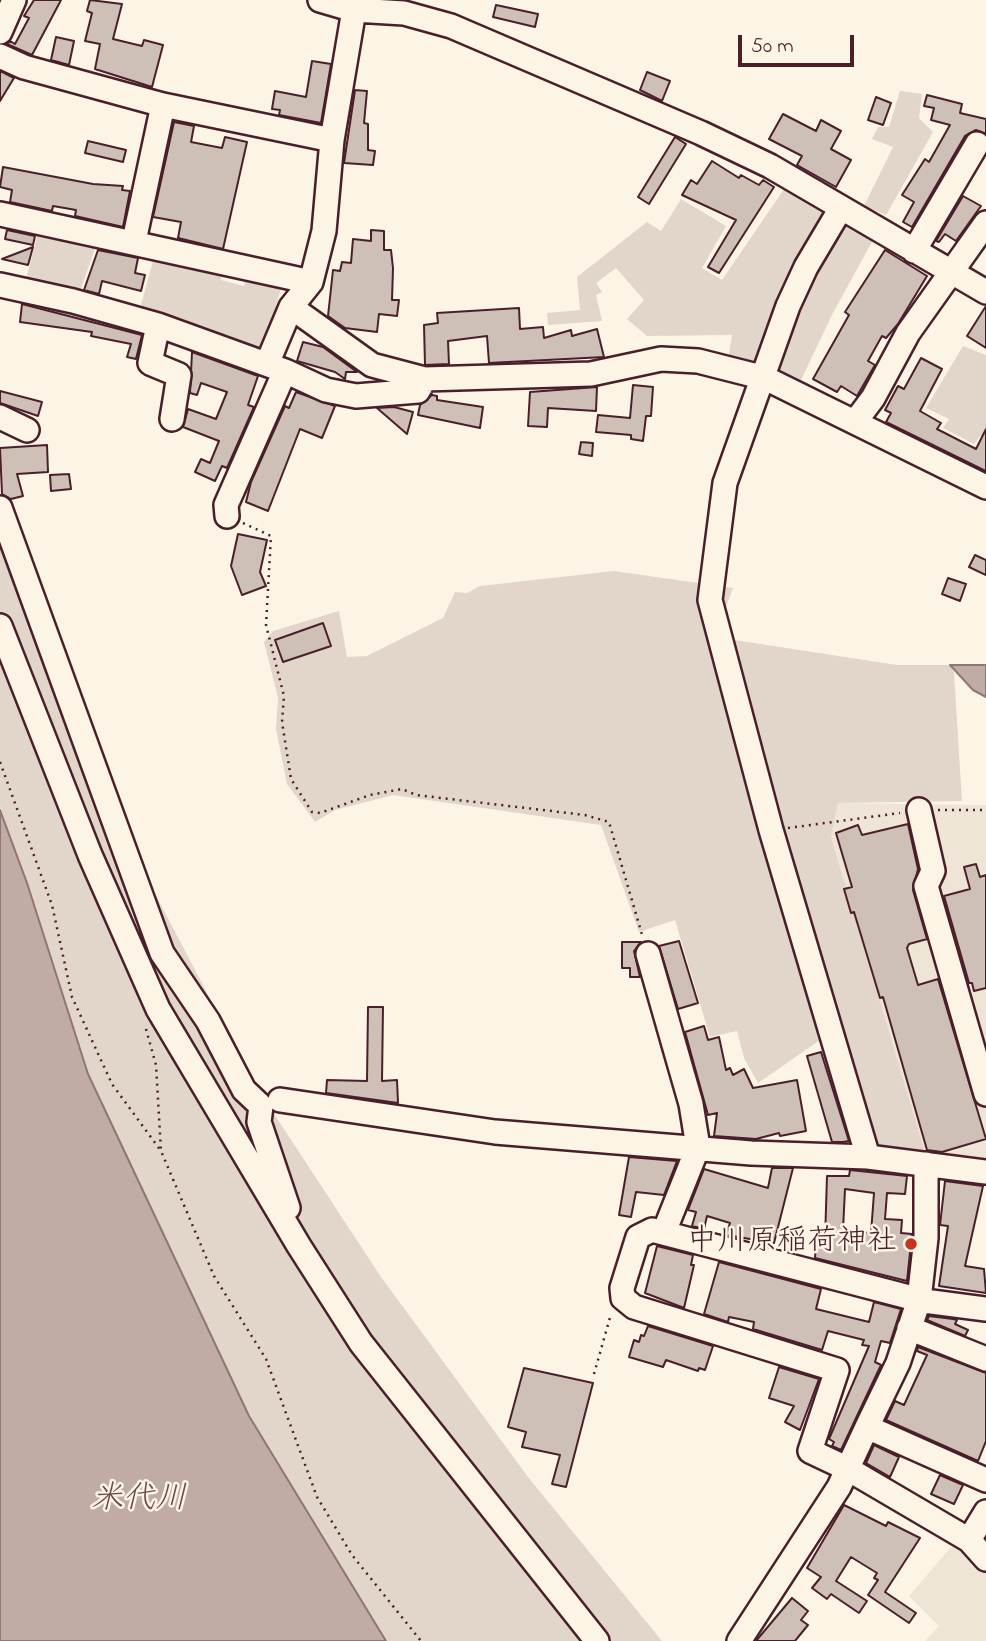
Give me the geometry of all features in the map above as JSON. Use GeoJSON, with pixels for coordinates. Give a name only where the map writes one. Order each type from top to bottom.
{"type":"FeatureCollection","features":[{"type":"Feature","properties":{"kind":"street"},"geometry":{"type":"LineString","coordinates":[[0,32],[14,0]]}},
{"type":"Feature","properties":{"kind":"street"},"geometry":{"type":"LineString","coordinates":[[320,0],[354,10],[394,6],[451,26],[676,122],[770,166],[986,292]]}},
{"type":"Feature","properties":{"kind":"street"},"geometry":{"type":"LineString","coordinates":[[227,516],[226,505],[276,368],[291,307],[311,282],[324,231],[332,140],[354,10]]}},
{"type":"Feature","properties":{"kind":"street"},"geometry":{"type":"LineString","coordinates":[[0,56],[23,67],[163,105],[332,140]]}},
{"type":"Feature","properties":{"kind":"street"},"geometry":{"type":"LineString","coordinates":[[134,241],[163,105]]}},
{"type":"Feature","properties":{"kind":"street"},"geometry":{"type":"LineString","coordinates":[[914,251],[977,144]]}},
{"type":"Feature","properties":{"kind":"street"},"geometry":{"type":"LineString","coordinates":[[841,208],[797,286],[724,483],[710,600],[771,830],[868,1157]]}},
{"type":"Feature","properties":{"kind":"street"},"geometry":{"type":"LineString","coordinates":[[0,214],[134,241],[311,282]]}},
{"type":"Feature","properties":{"kind":"street"},"geometry":{"type":"LineString","coordinates":[[855,422],[873,398],[908,334],[986,223]]}},
{"type":"Feature","properties":{"kind":"street"},"geometry":{"type":"LineString","coordinates":[[0,285],[74,301],[158,325],[276,368],[326,390],[356,396],[418,391],[425,379]]}},
{"type":"Feature","properties":{"kind":"street"},"geometry":{"type":"LineString","coordinates":[[291,307],[372,365],[425,379],[591,374],[662,359],[698,361],[765,378],[986,487]]}},
{"type":"Feature","properties":{"kind":"street"},"geometry":{"type":"LineString","coordinates":[[158,325],[150,363],[179,375],[172,419]]}},
{"type":"Feature","properties":{"kind":"street"},"geometry":{"type":"LineString","coordinates":[[0,417],[27,430]]}},
{"type":"Feature","properties":{"kind":"street"},"geometry":{"type":"LineString","coordinates":[[0,508],[162,953],[208,1021],[244,1090],[261,1106],[259,1122],[304,1254]]}},
{"type":"Feature","properties":{"kind":"street"},"geometry":{"type":"LineString","coordinates":[[0,626],[90,855],[159,1009],[304,1254],[361,1343],[597,1641]]}},
{"type":"Feature","properties":{"kind":"street"},"geometry":{"type":"LineString","coordinates":[[919,810],[933,871],[926,886],[986,1094]]}},
{"type":"Feature","properties":{"kind":"street"},"geometry":{"type":"LineString","coordinates":[[648,954],[691,1104],[698,1147],[664,1232]]}},
{"type":"Feature","properties":{"kind":"street"},"geometry":{"type":"LineString","coordinates":[[280,1100],[495,1132],[868,1157],[986,1172]]}},
{"type":"Feature","properties":{"kind":"street"},"geometry":{"type":"LineString","coordinates":[[739,1641],[773,1593],[848,1469],[898,1363],[919,1300],[926,1238],[926,1164]]}},
{"type":"Feature","properties":{"kind":"street"},"geometry":{"type":"LineString","coordinates":[[986,1309],[919,1300],[652,1230],[639,1237],[622,1288],[623,1298],[634,1307],[837,1370],[810,1451],[848,1469],[969,1540],[986,1559]]}},
{"type":"Feature","properties":{"kind":"street"},"geometry":{"type":"LineString","coordinates":[[909,1328],[986,1359]]}},
{"type":"Feature","properties":{"kind":"street"},"geometry":{"type":"LineString","coordinates":[[867,1427],[986,1480]]}},
{"type":"Feature","properties":{"kind":"street"},"geometry":{"type":"LineString","coordinates":[[969,1540],[986,1512]]}},
{"type":"Feature","properties":{"kind":"path"},"geometry":{"type":"LineString","coordinates":[[227,516],[271,536],[266,625],[284,696],[282,722],[291,779],[312,812],[320,814],[370,795],[402,789],[416,794],[585,815],[609,822],[648,954]]}},
{"type":"Feature","properties":{"kind":"path"},"geometry":{"type":"LineString","coordinates":[[0,762],[52,905],[72,997],[112,1084],[161,1150],[214,1276],[266,1359],[317,1497],[352,1555],[421,1641]]}},
{"type":"Feature","properties":{"kind":"path"},"geometry":{"type":"LineString","coordinates":[[771,830],[919,810],[986,810]]}},
{"type":"Feature","properties":{"kind":"path"},"geometry":{"type":"LineString","coordinates":[[146,1027],[156,1065],[161,1150]]}},
{"type":"Feature","properties":{"kind":"path"},"geometry":{"type":"LineString","coordinates":[[594,1374],[612,1309],[623,1298]]}},
{"type":"Feature","properties":{"kind":"shaded area"},"geometry":{"type":"Polygon","coordinates":[[[900,91],[922,94],[919,118],[933,132],[886,215],[864,206],[893,147],[872,139],[878,127],[889,127],[900,91]]]}},
{"type":"Feature","properties":{"kind":"shaded area"},"geometry":{"type":"Polygon","coordinates":[[[784,189],[821,207],[826,220],[765,356],[751,365],[728,361],[732,335],[647,336],[627,319],[644,300],[616,268],[596,283],[602,292],[596,295],[602,321],[548,325],[547,313],[580,310],[577,277],[647,222],[661,231],[681,199],[726,226],[702,268],[722,280],[784,189]]]}},
{"type":"Feature","properties":{"kind":"shaded area"},"geometry":{"type":"Polygon","coordinates":[[[851,225],[873,240],[833,313],[801,380],[782,377],[776,360],[796,308],[837,227],[851,225]]]}},
{"type":"Feature","properties":{"kind":"shaded area"},"geometry":{"type":"Polygon","coordinates":[[[39,229],[98,240],[79,294],[25,283],[39,229]]]}},
{"type":"Feature","properties":{"kind":"shaded area"},"geometry":{"type":"Polygon","coordinates":[[[157,246],[225,262],[221,280],[244,286],[248,268],[266,272],[264,284],[281,288],[266,344],[254,351],[139,312],[157,246]]]}},
{"type":"Feature","properties":{"kind":"shaded area"},"geometry":{"type":"Polygon","coordinates":[[[963,346],[986,355],[986,439],[980,436],[974,444],[943,428],[949,419],[926,408],[963,346]]]}},
{"type":"Feature","properties":{"kind":"shaded area"},"geometry":{"type":"Polygon","coordinates":[[[0,520],[130,846],[257,1088],[381,1277],[528,1477],[662,1641],[386,1641],[249,1416],[88,1074],[0,806],[0,520]]]}},
{"type":"Feature","properties":{"kind":"shaded area"},"geometry":{"type":"Polygon","coordinates":[[[614,571],[733,588],[715,637],[897,665],[949,665],[954,672],[962,801],[838,803],[831,837],[928,1162],[867,1149],[823,1038],[758,1083],[744,1058],[737,1031],[710,1037],[675,920],[639,932],[601,825],[393,795],[335,810],[315,822],[287,784],[276,729],[278,698],[264,642],[273,631],[339,611],[347,657],[367,656],[443,618],[455,592],[467,593],[480,586],[614,571]]]}},
{"type":"Feature","properties":{"kind":"shaded area"},"geometry":{"type":"Polygon","coordinates":[[[838,803],[986,805],[986,1169],[928,1162],[831,837],[838,803]]]}},
{"type":"Feature","properties":{"kind":"shaded area"},"geometry":{"type":"Polygon","coordinates":[[[983,1542],[986,1545],[986,1641],[925,1641],[939,1626],[909,1596],[950,1548],[983,1542]]]}},
{"type":"Feature","properties":{"kind":"water"},"geometry":{"type":"Polygon","coordinates":[[[950,665],[986,665],[986,697],[973,690],[950,665]]]}},
{"type":"Feature","properties":{"kind":"water","name":"米代川"},"geometry":{"type":"Polygon","coordinates":[[[0,810],[27,883],[88,1074],[249,1416],[386,1641],[0,1641],[0,810]]]}},
{"type":"Feature","properties":{"kind":"building"},"geometry":{"type":"Polygon","coordinates":[[[34,0],[61,0],[32,55],[7,44],[10,41],[15,44],[29,18],[24,16],[34,0]]]}},
{"type":"Feature","properties":{"kind":"building"},"geometry":{"type":"Polygon","coordinates":[[[90,0],[122,4],[113,39],[142,46],[144,40],[163,45],[152,87],[95,69],[100,44],[85,41],[92,13],[87,11],[90,0]]]}},
{"type":"Feature","properties":{"kind":"building"},"geometry":{"type":"Polygon","coordinates":[[[496,5],[538,14],[535,27],[493,17],[496,5]]]}},
{"type":"Feature","properties":{"kind":"building"},"geometry":{"type":"Polygon","coordinates":[[[56,37],[74,41],[69,65],[51,60],[56,37]]]}},
{"type":"Feature","properties":{"kind":"building"},"geometry":{"type":"Polygon","coordinates":[[[312,61],[331,64],[321,123],[279,115],[280,110],[272,109],[275,91],[306,97],[312,61]]]}},
{"type":"Feature","properties":{"kind":"building"},"geometry":{"type":"Polygon","coordinates":[[[0,71],[14,78],[0,101],[0,71]]]}},
{"type":"Feature","properties":{"kind":"building"},"geometry":{"type":"Polygon","coordinates":[[[647,72],[670,81],[662,101],[640,90],[647,72]]]}},
{"type":"Feature","properties":{"kind":"building"},"geometry":{"type":"Polygon","coordinates":[[[355,90],[367,91],[364,123],[368,124],[368,150],[375,151],[373,165],[344,163],[355,90]]]}},
{"type":"Feature","properties":{"kind":"building"},"geometry":{"type":"Polygon","coordinates":[[[927,95],[962,104],[960,113],[986,119],[986,134],[976,130],[965,136],[912,227],[903,222],[914,202],[902,195],[925,159],[929,162],[950,125],[931,120],[934,108],[924,106],[927,95]]]}},
{"type":"Feature","properties":{"kind":"building"},"geometry":{"type":"Polygon","coordinates":[[[876,97],[891,103],[883,125],[868,120],[876,97]]]}},
{"type":"Feature","properties":{"kind":"building"},"geometry":{"type":"Polygon","coordinates":[[[783,114],[816,131],[821,120],[841,131],[831,149],[851,160],[836,187],[797,165],[802,156],[769,139],[783,114]]]}},
{"type":"Feature","properties":{"kind":"building"},"geometry":{"type":"Polygon","coordinates":[[[174,122],[194,126],[191,142],[222,148],[225,137],[247,142],[223,249],[178,238],[181,222],[153,217],[174,122]]]}},
{"type":"Feature","properties":{"kind":"building"},"geometry":{"type":"Polygon","coordinates":[[[675,137],[686,144],[649,204],[638,197],[675,137]]]}},
{"type":"Feature","properties":{"kind":"building"},"geometry":{"type":"Polygon","coordinates":[[[88,141],[126,150],[123,162],[85,153],[88,141]]]}},
{"type":"Feature","properties":{"kind":"building"},"geometry":{"type":"Polygon","coordinates":[[[712,161],[739,178],[741,175],[759,185],[763,180],[774,187],[719,273],[708,267],[736,220],[682,195],[691,180],[697,184],[712,161]]]}},
{"type":"Feature","properties":{"kind":"building"},"geometry":{"type":"Polygon","coordinates":[[[3,167],[93,184],[123,186],[122,190],[130,191],[123,227],[75,216],[76,210],[53,206],[52,211],[10,202],[12,190],[0,187],[3,167]]]}},
{"type":"Feature","properties":{"kind":"building"},"geometry":{"type":"Polygon","coordinates":[[[963,196],[981,206],[956,241],[945,234],[939,242],[936,241],[963,196]]]}},
{"type":"Feature","properties":{"kind":"building"},"geometry":{"type":"Polygon","coordinates":[[[7,230],[35,236],[33,245],[5,239],[7,230]]]}},
{"type":"Feature","properties":{"kind":"building"},"geometry":{"type":"Polygon","coordinates":[[[371,230],[384,231],[384,250],[391,250],[392,300],[399,300],[397,316],[379,314],[377,332],[345,328],[328,316],[333,270],[340,271],[342,262],[351,263],[353,239],[371,241],[371,230]]]}},
{"type":"Feature","properties":{"kind":"building"},"geometry":{"type":"Polygon","coordinates":[[[33,247],[28,265],[2,259],[33,247]]]}},
{"type":"Feature","properties":{"kind":"building"},"geometry":{"type":"Polygon","coordinates":[[[98,250],[138,258],[135,273],[145,275],[141,291],[102,281],[99,294],[84,290],[98,250]]]}},
{"type":"Feature","properties":{"kind":"building"},"geometry":{"type":"Polygon","coordinates":[[[885,250],[927,276],[898,324],[886,338],[882,336],[868,361],[875,365],[857,396],[841,386],[837,392],[813,379],[849,315],[845,312],[885,250]]]}},
{"type":"Feature","properties":{"kind":"building"},"geometry":{"type":"Polygon","coordinates":[[[22,304],[142,335],[136,359],[127,357],[131,344],[91,336],[92,332],[20,322],[22,304]]]}},
{"type":"Feature","properties":{"kind":"building"},"geometry":{"type":"Polygon","coordinates":[[[986,306],[986,348],[967,336],[986,306]]]}},
{"type":"Feature","properties":{"kind":"building"},"geometry":{"type":"Polygon","coordinates":[[[519,308],[520,329],[543,327],[544,338],[571,330],[572,336],[597,329],[604,357],[489,363],[487,336],[448,341],[449,364],[425,365],[424,325],[438,323],[437,313],[519,308]]]}},
{"type":"Feature","properties":{"kind":"building"},"geometry":{"type":"Polygon","coordinates":[[[303,342],[323,347],[357,372],[346,372],[345,379],[335,372],[297,361],[303,342]]]}},
{"type":"Feature","properties":{"kind":"building"},"geometry":{"type":"Polygon","coordinates":[[[192,352],[258,376],[248,405],[254,407],[227,468],[222,466],[215,481],[195,472],[201,459],[210,463],[219,441],[183,427],[188,409],[216,419],[227,392],[201,383],[197,395],[190,393],[192,352]]]}},
{"type":"Feature","properties":{"kind":"building"},"geometry":{"type":"Polygon","coordinates":[[[921,358],[942,369],[920,411],[941,423],[937,429],[976,449],[986,429],[986,471],[886,422],[891,413],[885,410],[898,386],[904,389],[921,358]]]}},
{"type":"Feature","properties":{"kind":"building"},"geometry":{"type":"Polygon","coordinates":[[[633,385],[653,387],[651,416],[646,416],[643,441],[631,439],[631,435],[596,432],[598,415],[630,418],[633,385]]]}},
{"type":"Feature","properties":{"kind":"building"},"geometry":{"type":"Polygon","coordinates":[[[597,387],[596,411],[548,408],[547,427],[528,426],[530,392],[597,387]]]}},
{"type":"Feature","properties":{"kind":"building"},"geometry":{"type":"Polygon","coordinates":[[[0,391],[42,402],[38,416],[0,403],[0,391]]]}},
{"type":"Feature","properties":{"kind":"building"},"geometry":{"type":"Polygon","coordinates":[[[296,392],[335,406],[322,438],[300,429],[268,511],[246,502],[251,482],[285,406],[289,408],[296,392]]]}},
{"type":"Feature","properties":{"kind":"building"},"geometry":{"type":"Polygon","coordinates":[[[432,395],[437,396],[437,400],[483,407],[480,428],[418,415],[420,405],[432,395]]]}},
{"type":"Feature","properties":{"kind":"building"},"geometry":{"type":"Polygon","coordinates":[[[394,407],[413,412],[407,434],[377,408],[394,407]]]}},
{"type":"Feature","properties":{"kind":"building"},"geometry":{"type":"Polygon","coordinates":[[[581,442],[593,443],[592,456],[579,454],[581,442]]]}},
{"type":"Feature","properties":{"kind":"building"},"geometry":{"type":"Polygon","coordinates":[[[47,445],[48,472],[17,474],[23,496],[11,499],[2,494],[0,448],[47,445]]]}},
{"type":"Feature","properties":{"kind":"building"},"geometry":{"type":"Polygon","coordinates":[[[69,474],[71,489],[51,491],[50,475],[69,474]]]}},
{"type":"Feature","properties":{"kind":"building"},"geometry":{"type":"Polygon","coordinates":[[[238,534],[267,540],[260,572],[266,586],[242,595],[231,566],[238,534]]]}},
{"type":"Feature","properties":{"kind":"building"},"geometry":{"type":"Polygon","coordinates":[[[975,555],[986,560],[986,575],[969,567],[975,555]]]}},
{"type":"Feature","properties":{"kind":"building"},"geometry":{"type":"Polygon","coordinates":[[[948,578],[966,584],[960,601],[942,594],[948,578]]]}},
{"type":"Feature","properties":{"kind":"building"},"geometry":{"type":"Polygon","coordinates":[[[323,623],[331,646],[283,662],[275,640],[323,623]]]}},
{"type":"Feature","properties":{"kind":"building"},"geometry":{"type":"Polygon","coordinates":[[[908,824],[918,869],[913,890],[927,939],[909,944],[907,948],[918,985],[938,979],[986,1139],[942,1152],[927,1150],[883,997],[880,998],[854,912],[851,913],[844,889],[852,887],[836,833],[858,825],[862,835],[908,824]]]}},
{"type":"Feature","properties":{"kind":"building"},"geometry":{"type":"Polygon","coordinates":[[[976,864],[980,877],[986,875],[986,988],[974,991],[972,983],[969,983],[944,896],[970,889],[964,867],[976,864]]]}},
{"type":"Feature","properties":{"kind":"building"},"geometry":{"type":"Polygon","coordinates":[[[679,941],[698,1003],[678,1009],[659,946],[679,941]]]}},
{"type":"Feature","properties":{"kind":"building"},"geometry":{"type":"Polygon","coordinates":[[[622,942],[641,942],[634,951],[640,977],[630,977],[630,968],[622,968],[622,942]]]}},
{"type":"Feature","properties":{"kind":"building"},"geometry":{"type":"Polygon","coordinates":[[[368,1007],[383,1007],[382,1081],[397,1080],[398,1103],[326,1093],[327,1080],[367,1081],[368,1007]]]}},
{"type":"Feature","properties":{"kind":"building"},"geometry":{"type":"Polygon","coordinates":[[[704,1026],[708,1040],[719,1037],[726,1070],[730,1068],[733,1075],[744,1069],[753,1088],[797,1080],[806,1131],[780,1136],[779,1133],[756,1139],[714,1136],[717,1113],[708,1115],[685,1032],[704,1026]]]}},
{"type":"Feature","properties":{"kind":"building"},"geometry":{"type":"Polygon","coordinates":[[[821,1052],[849,1141],[832,1142],[807,1056],[821,1052]]]}},
{"type":"Feature","properties":{"kind":"building"},"geometry":{"type":"Polygon","coordinates":[[[629,1157],[677,1161],[664,1195],[636,1192],[631,1217],[619,1215],[629,1157]]]}},
{"type":"Feature","properties":{"kind":"building"},"geometry":{"type":"Polygon","coordinates":[[[772,1168],[793,1168],[774,1243],[726,1235],[730,1223],[707,1216],[704,1229],[692,1226],[696,1212],[688,1210],[704,1169],[768,1188],[772,1168]]]}},
{"type":"Feature","properties":{"kind":"building"},"geometry":{"type":"Polygon","coordinates":[[[850,1170],[907,1176],[905,1194],[887,1193],[885,1219],[902,1220],[901,1233],[912,1234],[907,1281],[815,1258],[816,1240],[825,1240],[827,1176],[849,1176],[850,1170]],[[845,1189],[843,1230],[871,1233],[874,1193],[845,1189]]]}},
{"type":"Feature","properties":{"kind":"building"},"geometry":{"type":"Polygon","coordinates":[[[945,1181],[983,1186],[965,1266],[984,1269],[986,1293],[939,1286],[948,1226],[940,1225],[945,1181]]]}},
{"type":"Feature","properties":{"kind":"building"},"geometry":{"type":"Polygon","coordinates":[[[657,1246],[693,1255],[691,1265],[694,1265],[684,1308],[645,1293],[657,1246]]]}},
{"type":"Feature","properties":{"kind":"building"},"geometry":{"type":"Polygon","coordinates":[[[719,1262],[821,1289],[816,1309],[869,1322],[874,1302],[901,1309],[890,1343],[881,1341],[875,1362],[881,1365],[841,1450],[832,1446],[834,1442],[829,1439],[869,1346],[862,1345],[864,1340],[828,1331],[822,1350],[753,1329],[754,1322],[729,1317],[728,1322],[704,1314],[719,1262]]]}},
{"type":"Feature","properties":{"kind":"building"},"geometry":{"type":"Polygon","coordinates":[[[929,1316],[957,1320],[955,1324],[968,1330],[965,1336],[927,1320],[929,1316]]]}},
{"type":"Feature","properties":{"kind":"building"},"geometry":{"type":"Polygon","coordinates":[[[648,1326],[713,1346],[705,1370],[699,1368],[698,1371],[666,1360],[663,1367],[629,1357],[634,1340],[639,1342],[648,1326]]]}},
{"type":"Feature","properties":{"kind":"building"},"geometry":{"type":"Polygon","coordinates":[[[918,1347],[986,1373],[986,1441],[978,1461],[886,1420],[895,1401],[904,1405],[927,1355],[917,1351],[918,1347]]]}},
{"type":"Feature","properties":{"kind":"building"},"geometry":{"type":"Polygon","coordinates":[[[779,1367],[819,1379],[800,1430],[785,1422],[794,1406],[769,1398],[779,1367]]]}},
{"type":"Feature","properties":{"kind":"building"},"geometry":{"type":"Polygon","coordinates":[[[524,1368],[593,1383],[566,1487],[552,1484],[560,1455],[522,1447],[526,1432],[508,1427],[524,1368]]]}},
{"type":"Feature","properties":{"kind":"building"},"geometry":{"type":"Polygon","coordinates":[[[874,1445],[899,1457],[890,1477],[866,1463],[874,1445]]]}},
{"type":"Feature","properties":{"kind":"building"},"geometry":{"type":"Polygon","coordinates":[[[940,1475],[963,1485],[954,1504],[931,1494],[940,1475]]]}},
{"type":"Feature","properties":{"kind":"building"},"geometry":{"type":"Polygon","coordinates":[[[844,1505],[886,1526],[888,1522],[920,1538],[885,1592],[916,1613],[909,1623],[868,1595],[878,1580],[874,1578],[877,1573],[851,1557],[836,1581],[867,1601],[859,1613],[831,1594],[827,1599],[812,1588],[821,1577],[807,1568],[844,1505]]]}},
{"type":"Feature","properties":{"kind":"building"},"geometry":{"type":"Polygon","coordinates":[[[792,1598],[808,1611],[801,1620],[808,1625],[795,1641],[756,1641],[792,1598]]]}},
{"type":"Feature","properties":{"kind":"place","name":"中川原稲荷神社"},"geometry":{"type":"Point","coordinates":[911,1244]}}]}
